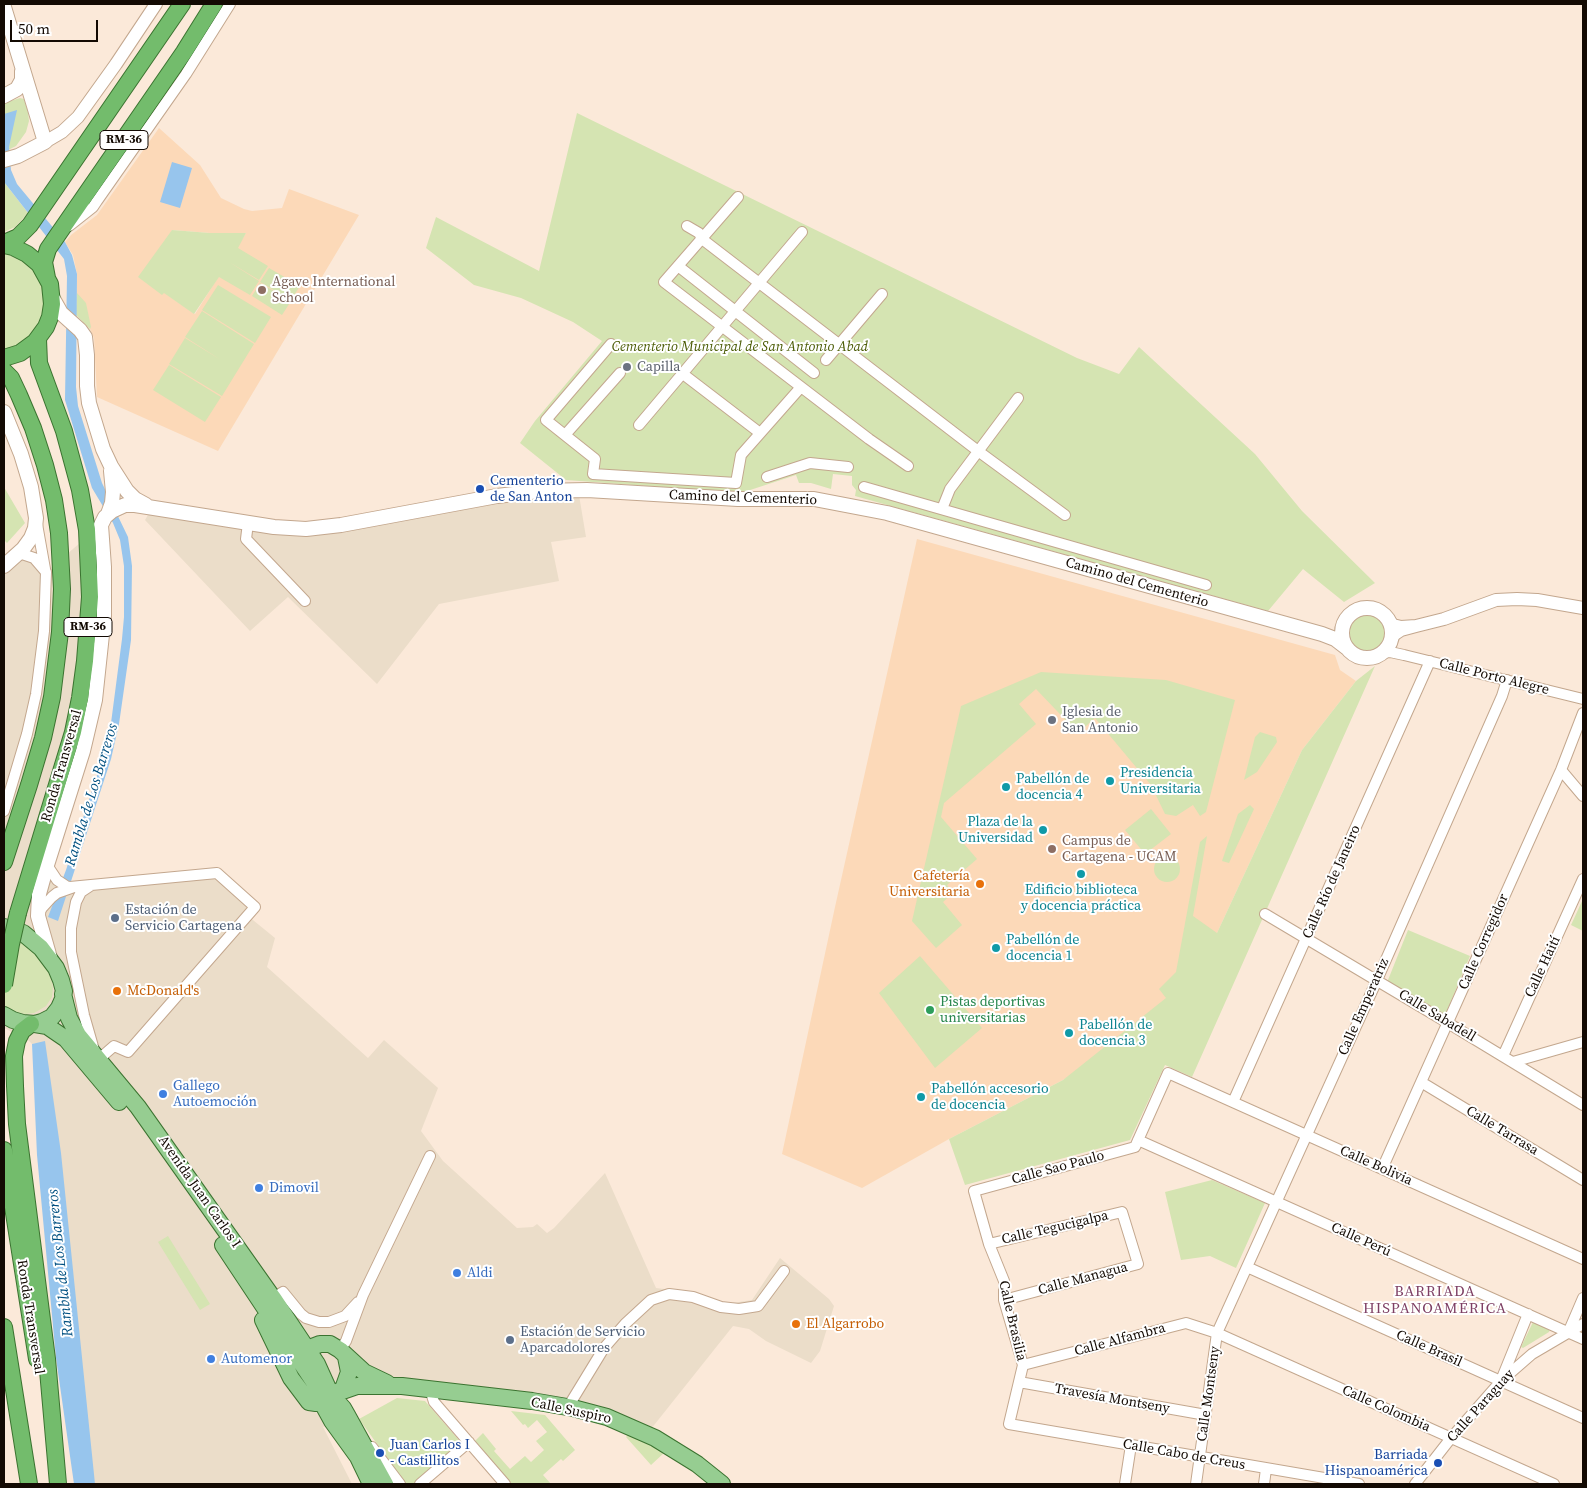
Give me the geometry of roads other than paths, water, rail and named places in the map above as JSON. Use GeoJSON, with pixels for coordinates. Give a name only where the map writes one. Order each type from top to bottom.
{"type":"FeatureCollection","features":[{"type":"Feature","properties":{"kind":"highway","name":"RM-36"},"geometry":{"type":"LineString","coordinates":[[4,244],[18,237],[30,225],[182,4]]}},
{"type":"Feature","properties":{"kind":"highway","name":"RM-36"},"geometry":{"type":"LineString","coordinates":[[41,335],[50,317],[52,297],[45,269],[45,258],[48,249],[184,52],[214,4]]}},
{"type":"Feature","properties":{"kind":"highway","name":"RM-36"},"geometry":{"type":"LineString","coordinates":[[4,244],[27,254],[39,264],[48,278]]}},
{"type":"Feature","properties":{"kind":"highway"},"geometry":{"type":"LineString","coordinates":[[4,358],[29,348],[41,335]]}},
{"type":"Feature","properties":{"kind":"highway","name":"Ronda Transversal"},"geometry":{"type":"LineString","coordinates":[[4,986],[10,944],[18,913],[74,732],[83,680],[90,597],[87,530],[80,490],[64,431],[41,370],[38,358],[41,335]]}},
{"type":"Feature","properties":{"kind":"highway","name":"Ronda Transversal"},"geometry":{"type":"LineString","coordinates":[[4,371],[9,376],[19,395],[33,428],[45,466],[54,500],[59,533],[62,589],[58,655],[52,698],[43,738],[4,862]]}},
{"type":"Feature","properties":{"kind":"highway"},"geometry":{"type":"LineString","coordinates":[[33,1024],[22,1031],[17,1041],[14,1056],[14,1086],[17,1124],[47,1359],[58,1484]]}},
{"type":"Feature","properties":{"kind":"highway","name":"Ronda Transversal"},"geometry":{"type":"LineString","coordinates":[[4,1150],[58,1484]]}},
{"type":"Feature","properties":{"kind":"highway","name":"Ronda Transversal"},"geometry":{"type":"LineString","coordinates":[[4,1328],[29,1484]]}},
{"type":"Feature","properties":{"kind":"highway"},"geometry":{"type":"LineString","coordinates":[[4,1391],[21,1484]]}},
{"type":"Feature","properties":{"kind":"main road"},"geometry":{"type":"LineString","coordinates":[[4,7],[45,142],[18,156],[4,160]]}},
{"type":"Feature","properties":{"kind":"main road"},"geometry":{"type":"LineString","coordinates":[[4,96],[13,92],[20,85],[22,69]]}},
{"type":"Feature","properties":{"kind":"main road"},"geometry":{"type":"LineString","coordinates":[[52,297],[61,313],[83,333],[86,341],[87,386],[92,417],[97,435],[111,466],[127,491],[135,499],[152,508]]}},
{"type":"Feature","properties":{"kind":"main road"},"geometry":{"type":"LineString","coordinates":[[41,335],[62,325],[77,327]]}},
{"type":"Feature","properties":{"kind":"main road"},"geometry":{"type":"LineString","coordinates":[[4,412],[21,454],[31,487],[36,518],[31,538],[4,566]]}},
{"type":"Feature","properties":{"kind":"main road"},"geometry":{"type":"LineString","coordinates":[[50,959],[38,916],[40,894],[47,865],[83,751],[94,700],[104,616],[104,567],[101,525],[112,503],[111,466]]}},
{"type":"Feature","properties":{"kind":"main road","name":"Camino del Cementerio"},"geometry":{"type":"LineString","coordinates":[[108,514],[116,508],[125,505],[135,505],[290,529],[323,527],[497,496],[540,491],[597,490],[738,499],[814,499],[887,513],[1322,634],[1340,641],[1348,649]]}},
{"type":"Feature","properties":{"kind":"main road"},"geometry":{"type":"LineString","coordinates":[[1322,634],[1335,634],[1354,612],[1365,608],[1380,611],[1385,615],[1392,628],[1392,638],[1382,654],[1364,658],[1352,653],[1348,649],[1343,638],[1344,624]]}},
{"type":"Feature","properties":{"kind":"main road","name":"Avenida Juan Carlos I"},"geometry":{"type":"LineString","coordinates":[[4,927],[29,937],[50,959],[61,980],[71,1024],[81,1039],[138,1106],[273,1298],[302,1352]]}},
{"type":"Feature","properties":{"kind":"main road"},"geometry":{"type":"LineString","coordinates":[[33,1024],[45,1021],[54,1014],[61,1006],[64,994]]}},
{"type":"Feature","properties":{"kind":"main road","name":"Avenida Juan Carlos I"},"geometry":{"type":"LineString","coordinates":[[4,1015],[16,1022],[48,1026],[54,1029],[83,1058],[126,1110],[242,1273],[302,1352],[317,1364],[329,1396]]}},
{"type":"Feature","properties":{"kind":"main road"},"geometry":{"type":"LineString","coordinates":[[242,1273],[291,1378],[310,1402],[316,1403],[343,1389],[349,1372],[343,1354]]}},
{"type":"Feature","properties":{"kind":"main road"},"geometry":{"type":"LineString","coordinates":[[303,1395],[292,1366],[302,1352],[320,1344],[330,1344],[371,1376],[402,1386]]}},
{"type":"Feature","properties":{"kind":"main road"},"geometry":{"type":"LineString","coordinates":[[329,1396],[357,1386],[402,1386]]}},
{"type":"Feature","properties":{"kind":"main road","name":"Calle Suspiro"},"geometry":{"type":"LineString","coordinates":[[402,1386],[568,1407],[607,1417],[647,1434],[697,1464],[722,1484]]}},
{"type":"Feature","properties":{"kind":"main road"},"geometry":{"type":"LineString","coordinates":[[329,1396],[343,1408],[385,1484]]}},
{"type":"Feature","properties":{"kind":"main road"},"geometry":{"type":"LineString","coordinates":[[329,1396],[332,1421],[358,1458],[371,1484]]}},
{"type":"Feature","properties":{"kind":"street"},"geometry":{"type":"LineString","coordinates":[[45,142],[62,132],[78,117],[156,4]]}},
{"type":"Feature","properties":{"kind":"street"},"geometry":{"type":"LineString","coordinates":[[57,236],[97,202],[186,74],[230,4]]}},
{"type":"Feature","properties":{"kind":"street"},"geometry":{"type":"LineString","coordinates":[[738,197],[664,282],[908,466]]}},
{"type":"Feature","properties":{"kind":"street"},"geometry":{"type":"LineString","coordinates":[[687,226],[699,233],[702,238],[759,283],[978,451],[1065,515]]}},
{"type":"Feature","properties":{"kind":"street"},"geometry":{"type":"LineString","coordinates":[[640,425],[802,232]]}},
{"type":"Feature","properties":{"kind":"street"},"geometry":{"type":"LineString","coordinates":[[678,266],[814,373]]}},
{"type":"Feature","properties":{"kind":"street"},"geometry":{"type":"LineString","coordinates":[[826,360],[882,294]]}},
{"type":"Feature","properties":{"kind":"street"},"geometry":{"type":"LineString","coordinates":[[612,344],[546,420],[595,459],[593,474],[736,483],[741,455],[760,433],[766,429],[801,387]]}},
{"type":"Feature","properties":{"kind":"street"},"geometry":{"type":"LineString","coordinates":[[565,435],[620,373]]}},
{"type":"Feature","properties":{"kind":"street"},"geometry":{"type":"LineString","coordinates":[[683,374],[760,433]]}},
{"type":"Feature","properties":{"kind":"street"},"geometry":{"type":"LineString","coordinates":[[942,509],[950,489],[1018,398]]}},
{"type":"Feature","properties":{"kind":"street"},"geometry":{"type":"LineString","coordinates":[[767,477],[810,463],[848,467]]}},
{"type":"Feature","properties":{"kind":"street"},"geometry":{"type":"LineString","coordinates":[[864,487],[1206,584]]}},
{"type":"Feature","properties":{"kind":"street"},"geometry":{"type":"LineString","coordinates":[[4,811],[27,734],[36,694],[44,631],[46,572],[36,518]]}},
{"type":"Feature","properties":{"kind":"street"},"geometry":{"type":"LineString","coordinates":[[248,523],[246,539],[305,601]]}},
{"type":"Feature","properties":{"kind":"street"},"geometry":{"type":"LineString","coordinates":[[19,552],[34,558],[46,572]]}},
{"type":"Feature","properties":{"kind":"street"},"geometry":{"type":"LineString","coordinates":[[1404,655],[1395,650],[1392,638],[1401,630],[1444,619],[1496,600],[1536,600],[1583,608]]}},
{"type":"Feature","properties":{"kind":"street"},"geometry":{"type":"LineString","coordinates":[[1390,622],[1401,627],[1416,626]]}},
{"type":"Feature","properties":{"kind":"street","name":"Calle Porto Alegre"},"geometry":{"type":"LineString","coordinates":[[1382,654],[1390,652],[1404,655],[1583,699]]}},
{"type":"Feature","properties":{"kind":"street","name":"Calle Río de Janeiro"},"geometry":{"type":"LineString","coordinates":[[1233,1102],[1430,662]]}},
{"type":"Feature","properties":{"kind":"street","name":"Calle Emperatriz"},"geometry":{"type":"LineString","coordinates":[[1218,1333],[1502,696],[1507,680]]}},
{"type":"Feature","properties":{"kind":"street","name":"Calle Corregidor"},"geometry":{"type":"LineString","coordinates":[[1382,1169],[1561,770],[1583,713]]}},
{"type":"Feature","properties":{"kind":"street"},"geometry":{"type":"LineString","coordinates":[[1561,770],[1583,796]]}},
{"type":"Feature","properties":{"kind":"street"},"geometry":{"type":"LineString","coordinates":[[47,865],[54,876],[66,887]]}},
{"type":"Feature","properties":{"kind":"street"},"geometry":{"type":"LineString","coordinates":[[38,916],[46,902],[66,887],[217,873],[255,907],[128,1052],[114,1046],[98,1057],[84,1015],[71,952],[71,928],[76,902],[81,892],[91,885]]}},
{"type":"Feature","properties":{"kind":"street","name":"Calle Haití"},"geometry":{"type":"LineString","coordinates":[[1503,1056],[1583,879]]}},
{"type":"Feature","properties":{"kind":"street","name":"Calle Sabadell"},"geometry":{"type":"LineString","coordinates":[[1265,914],[1448,1022],[1583,1105]]}},
{"type":"Feature","properties":{"kind":"street"},"geometry":{"type":"LineString","coordinates":[[1513,1062],[1583,1042]]}},
{"type":"Feature","properties":{"kind":"street","name":"Calle Bolivia"},"geometry":{"type":"LineString","coordinates":[[1138,1140],[1168,1073],[1583,1259]]}},
{"type":"Feature","properties":{"kind":"street","name":"Calle Tarrasa"},"geometry":{"type":"LineString","coordinates":[[1421,1082],[1583,1180]]}},
{"type":"Feature","properties":{"kind":"street","name":"Calle Sao Paulo"},"geometry":{"type":"LineString","coordinates":[[974,1191],[1135,1147],[1138,1140]]}},
{"type":"Feature","properties":{"kind":"street","name":"Calle Perú"},"geometry":{"type":"LineString","coordinates":[[1138,1140],[1583,1339]]}},
{"type":"Feature","properties":{"kind":"street"},"geometry":{"type":"LineString","coordinates":[[343,1354],[363,1295],[430,1156]]}},
{"type":"Feature","properties":{"kind":"street","name":"Calle Brasilia"},"geometry":{"type":"LineString","coordinates":[[974,1191],[989,1244],[1004,1282],[1004,1300],[1023,1365],[1009,1424]]}},
{"type":"Feature","properties":{"kind":"street","name":"Calle Tegucigalpa"},"geometry":{"type":"LineString","coordinates":[[989,1244],[1122,1212],[1130,1240]]}},
{"type":"Feature","properties":{"kind":"street","name":"Calle Managua"},"geometry":{"type":"LineString","coordinates":[[1004,1300],[1138,1264],[1130,1240]]}},
{"type":"Feature","properties":{"kind":"street","name":"Calle Brasil"},"geometry":{"type":"LineString","coordinates":[[1247,1267],[1583,1418]]}},
{"type":"Feature","properties":{"kind":"street"},"geometry":{"type":"LineString","coordinates":[[568,1407],[604,1348],[625,1324],[651,1300],[669,1294],[694,1296],[721,1307],[739,1309],[758,1306],[784,1270]]}},
{"type":"Feature","properties":{"kind":"street"},"geometry":{"type":"LineString","coordinates":[[273,1298],[283,1292],[295,1308],[306,1318],[319,1322],[329,1322],[345,1316],[363,1295]]}},
{"type":"Feature","properties":{"kind":"street"},"geometry":{"type":"LineString","coordinates":[[1568,1332],[1583,1298]]}},
{"type":"Feature","properties":{"kind":"street"},"geometry":{"type":"LineString","coordinates":[[1501,1381],[1528,1314]]}},
{"type":"Feature","properties":{"kind":"street","name":"Calle Alfambra"},"geometry":{"type":"LineString","coordinates":[[1023,1365],[1186,1323],[1218,1333]]}},
{"type":"Feature","properties":{"kind":"street","name":"Calle Paraguay"},"geometry":{"type":"LineString","coordinates":[[1415,1484],[1501,1381],[1532,1354],[1583,1324]]}},
{"type":"Feature","properties":{"kind":"street","name":"Calle Montseny"},"geometry":{"type":"LineString","coordinates":[[1196,1484],[1218,1333]]}},
{"type":"Feature","properties":{"kind":"street","name":"Calle Colombia"},"geometry":{"type":"LineString","coordinates":[[1218,1333],[1554,1484]]}},
{"type":"Feature","properties":{"kind":"street","name":"Travesía Montseny"},"geometry":{"type":"LineString","coordinates":[[1019,1382],[1206,1415]]}},
{"type":"Feature","properties":{"kind":"street"},"geometry":{"type":"LineString","coordinates":[[430,1389],[434,1402],[505,1484]]}},
{"type":"Feature","properties":{"kind":"street","name":"Calle Cabo de Creus"},"geometry":{"type":"LineString","coordinates":[[1009,1424],[1336,1482],[1359,1484]]}},
{"type":"Feature","properties":{"kind":"street"},"geometry":{"type":"LineString","coordinates":[[354,1427],[400,1484]]}},
{"type":"Feature","properties":{"kind":"street"},"geometry":{"type":"LineString","coordinates":[[420,1484],[469,1442]]}},
{"type":"Feature","properties":{"kind":"street"},"geometry":{"type":"LineString","coordinates":[[1125,1484],[1131,1445]]}},
{"type":"Feature","properties":{"kind":"street"},"geometry":{"type":"LineString","coordinates":[[1264,1484],[1266,1469]]}},
{"type":"Feature","properties":{"kind":"water","name":"Rambla de Los Barreros"},"geometry":{"type":"Polygon","coordinates":[[[17,110],[9,147],[11,170],[17,184],[65,242],[72,255],[77,274],[76,387],[78,406],[102,483],[128,537],[132,566],[131,640],[119,724],[111,759],[58,921],[48,917],[66,870],[103,757],[111,723],[124,617],[124,566],[120,540],[113,523],[92,488],[65,400],[67,276],[64,259],[4,182],[4,114],[17,110]]]}},
{"type":"Feature","properties":{"kind":"water"},"geometry":{"type":"Polygon","coordinates":[[[172,162],[192,168],[180,208],[160,202],[172,162]]]}},
{"type":"Feature","properties":{"kind":"water","name":"Rambla de Los Barreros"},"geometry":{"type":"Polygon","coordinates":[[[45,1041],[61,1153],[95,1484],[74,1484],[56,1358],[37,1155],[32,1044],[45,1041]]]}},
{"type":"Feature","properties":{"kind":"place","name":"Agave International School"},"geometry":{"type":"Point","coordinates":[262,290]}},
{"type":"Feature","properties":{"kind":"place","name":"Capilla"},"geometry":{"type":"Point","coordinates":[627,367]}},
{"type":"Feature","properties":{"kind":"place","name":"Cementerio de San Anton"},"geometry":{"type":"Point","coordinates":[480,489]}},
{"type":"Feature","properties":{"kind":"place","name":"Iglesia de San Antonio"},"geometry":{"type":"Point","coordinates":[1052,720]}},
{"type":"Feature","properties":{"kind":"place","name":"Presidencia Universitaria"},"geometry":{"type":"Point","coordinates":[1110,781]}},
{"type":"Feature","properties":{"kind":"place","name":"Pabellón de docencia 4"},"geometry":{"type":"Point","coordinates":[1006,787]}},
{"type":"Feature","properties":{"kind":"place","name":"Plaza de la Universidad"},"geometry":{"type":"Point","coordinates":[1043,830]}},
{"type":"Feature","properties":{"kind":"place","name":"Campus de Cartagena - UCAM"},"geometry":{"type":"Point","coordinates":[1052,849]}},
{"type":"Feature","properties":{"kind":"place","name":"Edificio biblioteca y docencia práctica"},"geometry":{"type":"Point","coordinates":[1081,874]}},
{"type":"Feature","properties":{"kind":"place","name":"Cafetería Universitaria"},"geometry":{"type":"Point","coordinates":[980,884]}},
{"type":"Feature","properties":{"kind":"place","name":"Estación de Servicio Cartagena"},"geometry":{"type":"Point","coordinates":[115,918]}},
{"type":"Feature","properties":{"kind":"place","name":"Pabellón de docencia 1"},"geometry":{"type":"Point","coordinates":[996,948]}},
{"type":"Feature","properties":{"kind":"place","name":"McDonald's"},"geometry":{"type":"Point","coordinates":[117,991]}},
{"type":"Feature","properties":{"kind":"place","name":"Pistas deportivas universitarias"},"geometry":{"type":"Point","coordinates":[930,1010]}},
{"type":"Feature","properties":{"kind":"place","name":"Pabellón de docencia 3"},"geometry":{"type":"Point","coordinates":[1069,1033]}},
{"type":"Feature","properties":{"kind":"place","name":"Gallego Autoemoción"},"geometry":{"type":"Point","coordinates":[163,1094]}},
{"type":"Feature","properties":{"kind":"place","name":"Pabellón accesorio de docencia"},"geometry":{"type":"Point","coordinates":[921,1097]}},
{"type":"Feature","properties":{"kind":"place","name":"Dimovil"},"geometry":{"type":"Point","coordinates":[259,1188]}},
{"type":"Feature","properties":{"kind":"place","name":"Aldi"},"geometry":{"type":"Point","coordinates":[457,1273]}},
{"type":"Feature","properties":{"kind":"place","name":"El Algarrobo"},"geometry":{"type":"Point","coordinates":[796,1324]}},
{"type":"Feature","properties":{"kind":"place","name":"Estación de Servicio Aparcadolores"},"geometry":{"type":"Point","coordinates":[510,1340]}},
{"type":"Feature","properties":{"kind":"place","name":"Automenor"},"geometry":{"type":"Point","coordinates":[211,1359]}},
{"type":"Feature","properties":{"kind":"place","name":"Juan Carlos I - Castillitos"},"geometry":{"type":"Point","coordinates":[380,1453]}},
{"type":"Feature","properties":{"kind":"place","name":"Barriada Hispanoamérica"},"geometry":{"type":"Point","coordinates":[1438,1463]}},
{"type":"Feature","properties":{"kind":"district","name":"BARRIADA HISPANOAMÉRICA"},"geometry":{"type":"Point","coordinates":[1435,1300]}},
{"type":"Feature","properties":{"kind":"park label","name":"Cementerio Municipal de San Antonio Abad"},"geometry":{"type":"Point","coordinates":[740,347]}}]}
